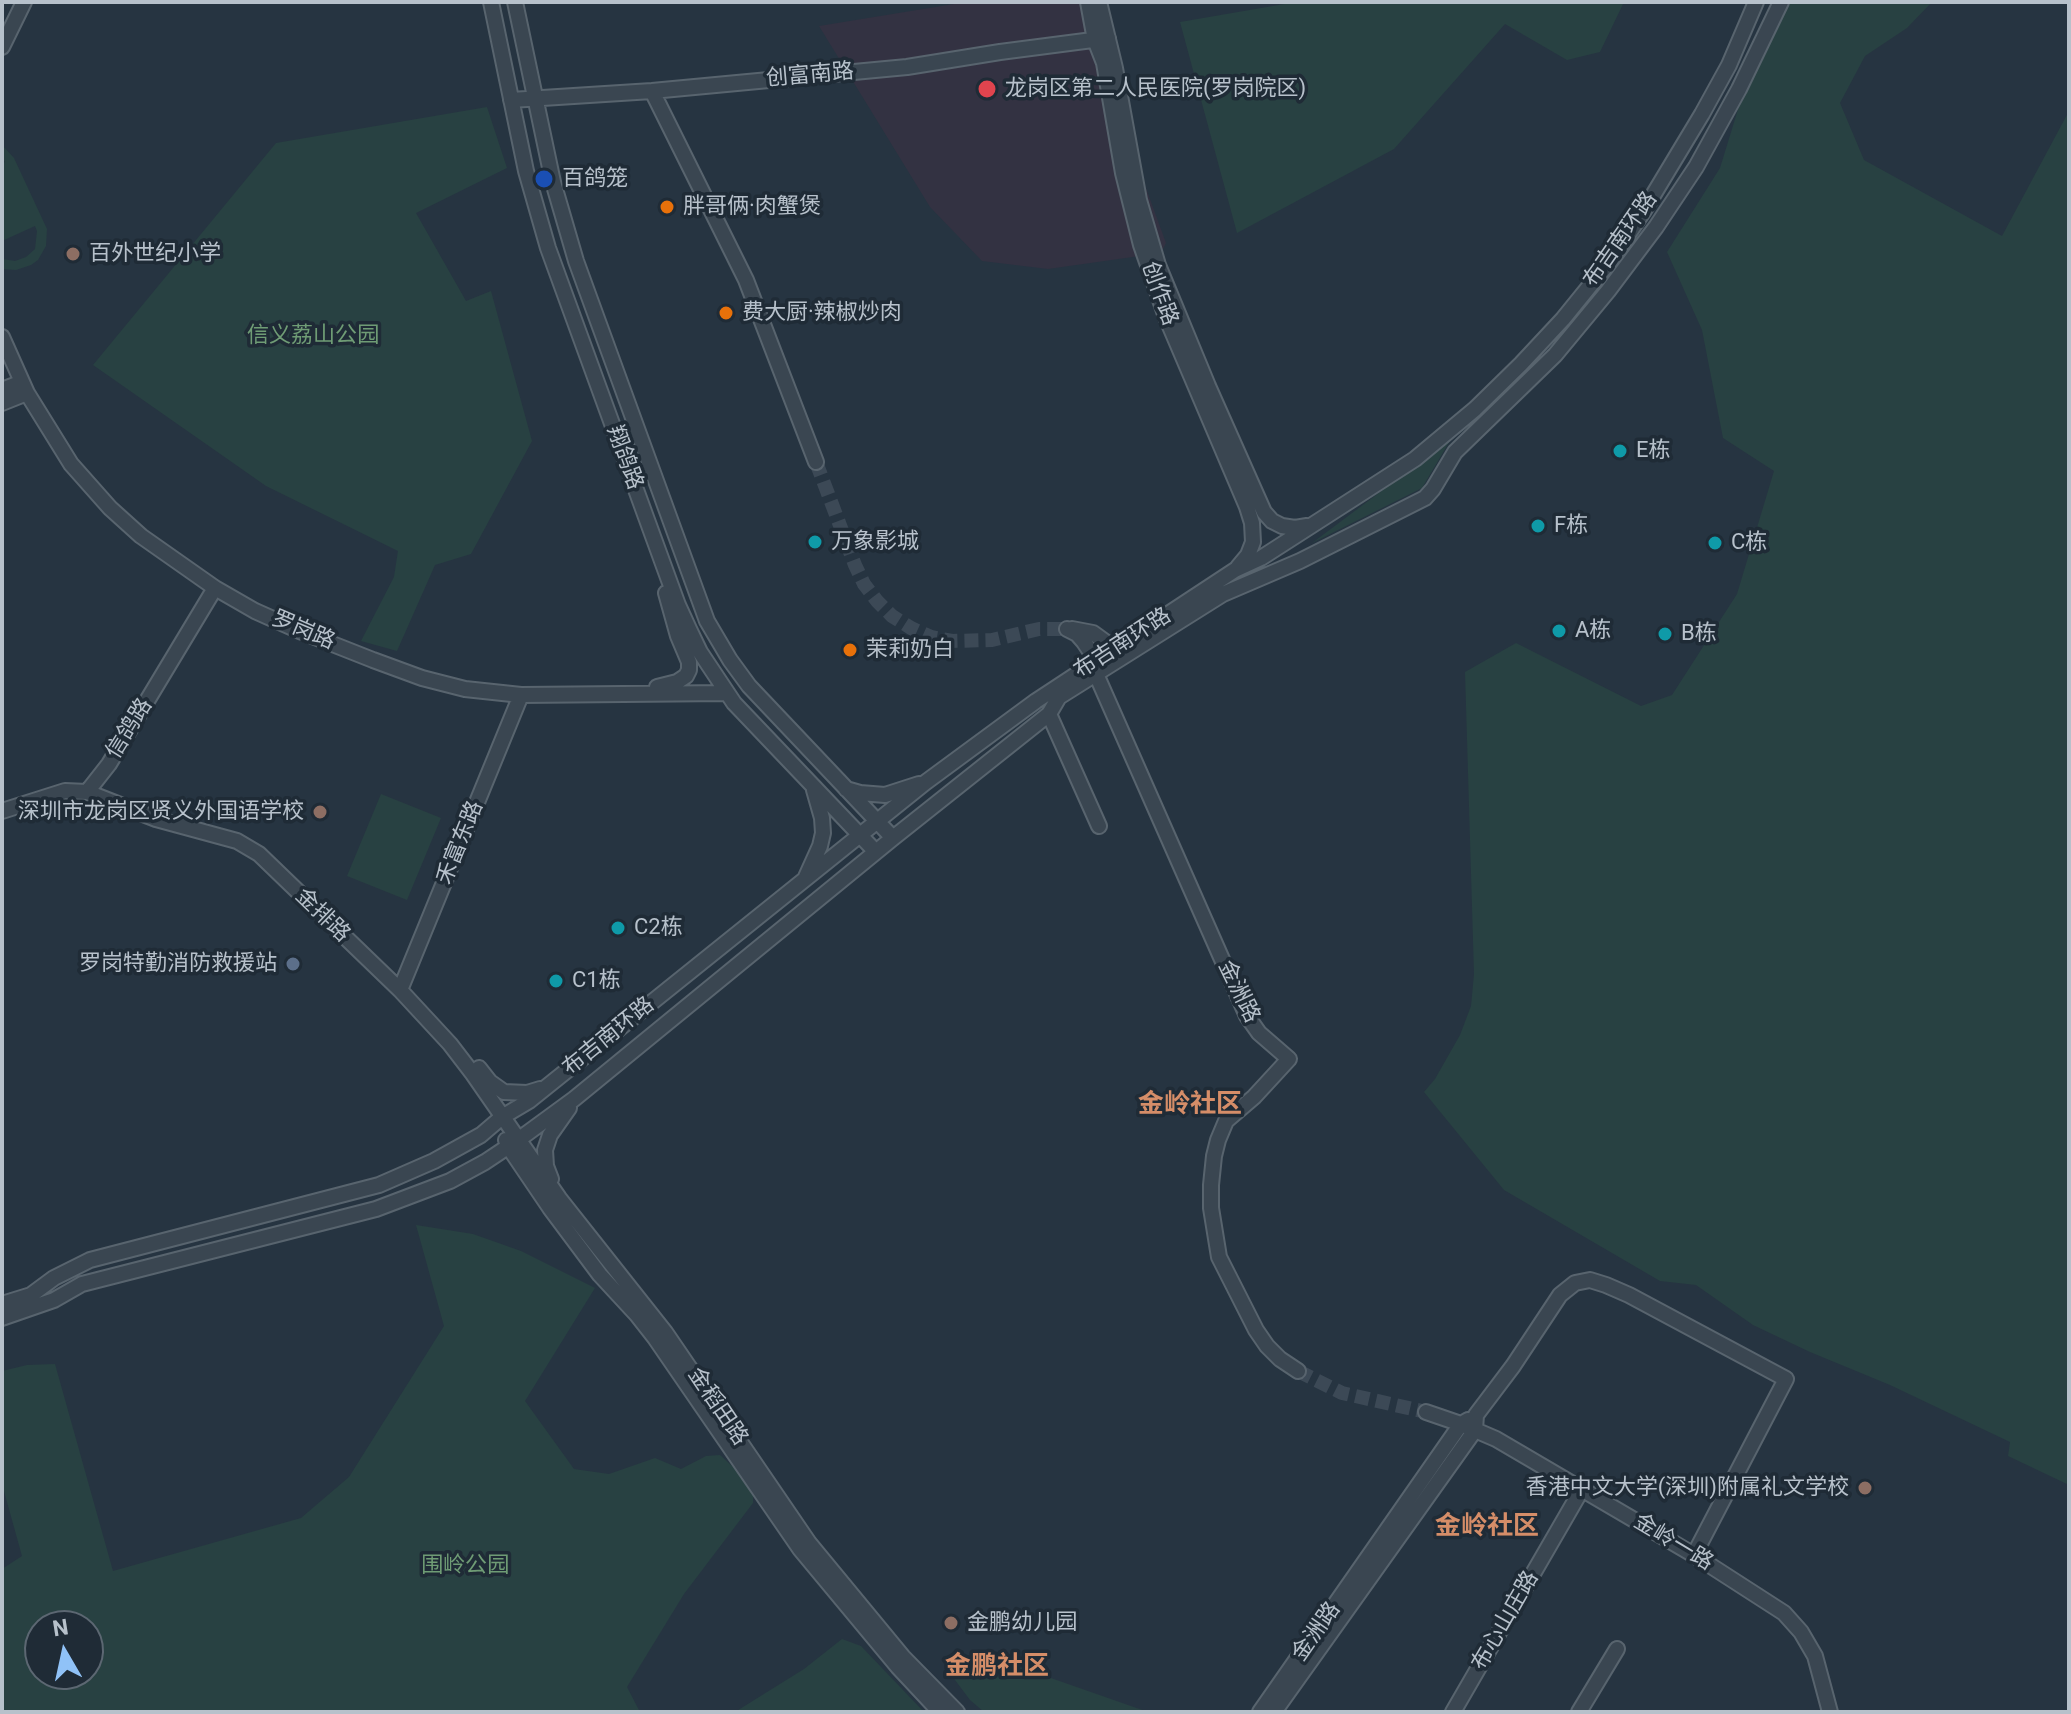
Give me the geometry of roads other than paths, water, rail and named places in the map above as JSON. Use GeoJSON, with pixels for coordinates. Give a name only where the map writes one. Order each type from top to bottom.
{"type":"FeatureCollection","features":[{"type":"Feature","properties":{"kind":"street"},"geometry":{"type":"LineString","coordinates":[[2,47],[24,2]]}},
{"type":"Feature","properties":{"kind":"street","name":"翔鸽路"},"geometry":{"type":"LineString","coordinates":[[491,2],[526,171],[555,269],[689,629],[726,693],[876,852]]}},
{"type":"Feature","properties":{"kind":"street","name":"翔鸽路"},"geometry":{"type":"LineString","coordinates":[[515,2],[560,208],[591,306],[698,599],[717,640],[749,686],[893,838]]}},
{"type":"Feature","properties":{"kind":"street","name":"创作路"},"geometry":{"type":"LineString","coordinates":[[1088,2],[1102,39],[1139,200],[1172,315],[1252,523],[1253,542],[1248,555],[1235,570]]}},
{"type":"Feature","properties":{"kind":"street","name":"创作路"},"geometry":{"type":"LineString","coordinates":[[1099,2],[1102,39]]}},
{"type":"Feature","properties":{"kind":"street","name":"布吉南环路"},"geometry":{"type":"LineString","coordinates":[[513,1143],[574,1099],[1049,714],[1059,697],[1112,650],[1415,459],[1475,409],[1563,319],[1610,261],[1702,114],[1729,65],[1756,2]]}},
{"type":"Feature","properties":{"kind":"street","name":"布吉南环路"},"geometry":{"type":"LineString","coordinates":[[2,1304],[31,1295],[54,1278],[90,1260],[351,1194],[379,1185],[462,1147],[529,1101],[926,782],[1036,701],[1223,594],[1300,561],[1425,498],[1455,452],[1555,355],[1656,227],[1696,167],[1739,89],[1781,2]]}},
{"type":"Feature","properties":{"kind":"street","name":"创富南路"},"geometry":{"type":"LineString","coordinates":[[511,100],[652,91],[907,67],[1102,39]]}},
{"type":"Feature","properties":{"kind":"street"},"geometry":{"type":"LineString","coordinates":[[652,91],[746,280],[816,462]]}},
{"type":"Feature","properties":{"kind":"street","name":"创作路"},"geometry":{"type":"LineString","coordinates":[[1172,315],[1264,512],[1282,526],[1295,528],[1313,525]]}},
{"type":"Feature","properties":{"kind":"street","name":"罗岗路"},"geometry":{"type":"LineString","coordinates":[[2,337],[24,388],[71,464],[110,508],[141,536],[215,588],[255,611],[422,678],[465,689],[521,695],[726,693]]}},
{"type":"Feature","properties":{"kind":"street"},"geometry":{"type":"LineString","coordinates":[[2,390],[24,388]]}},
{"type":"Feature","properties":{"kind":"street"},"geometry":{"type":"LineString","coordinates":[[2,403],[24,388]]}},
{"type":"Feature","properties":{"kind":"street"},"geometry":{"type":"LineString","coordinates":[[636,694],[677,682],[689,670],[666,595],[665,569]]}},
{"type":"Feature","properties":{"kind":"street","name":"信鸽路"},"geometry":{"type":"LineString","coordinates":[[87,792],[109,764],[215,588]]}},
{"type":"Feature","properties":{"kind":"street"},"geometry":{"type":"LineString","coordinates":[[1094,668],[1084,642],[1067,629],[1093,633],[1112,650]]}},
{"type":"Feature","properties":{"kind":"street","name":"金洲路"},"geometry":{"type":"LineString","coordinates":[[1094,668],[1247,1016],[1259,1033],[1289,1059],[1254,1097],[1226,1121],[1214,1156],[1211,1208],[1219,1257],[1256,1330],[1280,1359],[1298,1371]]}},
{"type":"Feature","properties":{"kind":"street","name":"禾富东路"},"geometry":{"type":"LineString","coordinates":[[400,990],[521,695]]}},
{"type":"Feature","properties":{"kind":"street"},"geometry":{"type":"LineString","coordinates":[[1049,714],[1099,826]]}},
{"type":"Feature","properties":{"kind":"street"},"geometry":{"type":"LineString","coordinates":[[846,789],[885,795],[926,782]]}},
{"type":"Feature","properties":{"kind":"street"},"geometry":{"type":"LineString","coordinates":[[804,881],[823,833],[819,803],[812,786]]}},
{"type":"Feature","properties":{"kind":"street"},"geometry":{"type":"LineString","coordinates":[[2,811],[65,791],[87,792]]}},
{"type":"Feature","properties":{"kind":"street","name":"金排路"},"geometry":{"type":"LineString","coordinates":[[87,792],[156,819],[237,841],[259,854],[400,990],[450,1044],[502,1117]]}},
{"type":"Feature","properties":{"kind":"street"},"geometry":{"type":"LineString","coordinates":[[450,1044],[469,1057],[490,1082],[504,1092],[527,1093],[548,1085]]}},
{"type":"Feature","properties":{"kind":"street"},"geometry":{"type":"LineString","coordinates":[[559,1198],[546,1166],[545,1150],[550,1135],[574,1099]]}},
{"type":"Feature","properties":{"kind":"street","name":"金稻田路"},"geometry":{"type":"LineString","coordinates":[[502,1117],[513,1143],[550,1208],[600,1275],[655,1338],[800,1549],[898,1667],[940,1712]]}},
{"type":"Feature","properties":{"kind":"street"},"geometry":{"type":"LineString","coordinates":[[2,1318],[54,1300],[82,1284],[376,1209],[450,1181],[513,1143]]}},
{"type":"Feature","properties":{"kind":"street","name":"金稻田路"},"geometry":{"type":"LineString","coordinates":[[513,1143],[675,1346],[809,1543],[903,1657],[957,1712]]}},
{"type":"Feature","properties":{"kind":"street","name":"金洲路"},"geometry":{"type":"LineString","coordinates":[[1274,1712],[1476,1422],[1560,1295],[1575,1283],[1590,1280],[1629,1295],[1786,1379],[1694,1555]]}},
{"type":"Feature","properties":{"kind":"street"},"geometry":{"type":"LineString","coordinates":[[1426,1412],[1461,1424]]}},
{"type":"Feature","properties":{"kind":"street","name":"金岭一路"},"geometry":{"type":"LineString","coordinates":[[1461,1424],[1476,1422],[1496,1439],[1694,1555],[1784,1613],[1801,1632],[1815,1656],[1830,1712]]}},
{"type":"Feature","properties":{"kind":"street","name":"金洲路"},"geometry":{"type":"LineString","coordinates":[[1260,1712],[1461,1424]]}},
{"type":"Feature","properties":{"kind":"street","name":"布心山庄路"},"geometry":{"type":"LineString","coordinates":[[1453,1712],[1582,1489]]}},
{"type":"Feature","properties":{"kind":"street"},"geometry":{"type":"LineString","coordinates":[[1579,1712],[1617,1649]]}},
{"type":"Feature","properties":{"kind":"tunnel"},"geometry":{"type":"LineString","coordinates":[[816,462],[864,584],[892,616],[931,637],[952,641],[992,640],[1039,629],[1067,629]]}},
{"type":"Feature","properties":{"kind":"tunnel"},"geometry":{"type":"LineString","coordinates":[[1298,1371],[1342,1393],[1426,1412]]}},
{"type":"Feature","properties":{"kind":"place","name":"龙岗区第二人民医院(罗岗院区)"},"geometry":{"type":"Point","coordinates":[987,89]}},
{"type":"Feature","properties":{"kind":"place","name":"百鸽笼"},"geometry":{"type":"Point","coordinates":[544,179]}},
{"type":"Feature","properties":{"kind":"place","name":"胖哥俩·肉蟹煲"},"geometry":{"type":"Point","coordinates":[667,207]}},
{"type":"Feature","properties":{"kind":"place","name":"百外世纪小学"},"geometry":{"type":"Point","coordinates":[73,254]}},
{"type":"Feature","properties":{"kind":"place","name":"费大厨·辣椒炒肉"},"geometry":{"type":"Point","coordinates":[726,313]}},
{"type":"Feature","properties":{"kind":"place","name":"E栋"},"geometry":{"type":"Point","coordinates":[1620,451]}},
{"type":"Feature","properties":{"kind":"place","name":"F栋"},"geometry":{"type":"Point","coordinates":[1538,526]}},
{"type":"Feature","properties":{"kind":"place","name":"万象影城"},"geometry":{"type":"Point","coordinates":[815,542]}},
{"type":"Feature","properties":{"kind":"place","name":"C栋"},"geometry":{"type":"Point","coordinates":[1715,543]}},
{"type":"Feature","properties":{"kind":"place","name":"A栋"},"geometry":{"type":"Point","coordinates":[1559,631]}},
{"type":"Feature","properties":{"kind":"place","name":"B栋"},"geometry":{"type":"Point","coordinates":[1665,634]}},
{"type":"Feature","properties":{"kind":"place","name":"茉莉奶白"},"geometry":{"type":"Point","coordinates":[850,650]}},
{"type":"Feature","properties":{"kind":"place","name":"深圳市龙岗区贤义外国语学校"},"geometry":{"type":"Point","coordinates":[320,812]}},
{"type":"Feature","properties":{"kind":"place","name":"C2栋"},"geometry":{"type":"Point","coordinates":[618,928]}},
{"type":"Feature","properties":{"kind":"place","name":"罗岗特勤消防救援站"},"geometry":{"type":"Point","coordinates":[293,964]}},
{"type":"Feature","properties":{"kind":"place","name":"C1栋"},"geometry":{"type":"Point","coordinates":[556,981]}},
{"type":"Feature","properties":{"kind":"place","name":"香港中文大学(深圳)附属礼文学校"},"geometry":{"type":"Point","coordinates":[1865,1488]}},
{"type":"Feature","properties":{"kind":"place","name":"金鹏幼儿园"},"geometry":{"type":"Point","coordinates":[951,1623]}},
{"type":"Feature","properties":{"kind":"district","name":"金岭社区"},"geometry":{"type":"Point","coordinates":[1190,1105]}},
{"type":"Feature","properties":{"kind":"district","name":"金岭社区"},"geometry":{"type":"Point","coordinates":[1487,1527]}},
{"type":"Feature","properties":{"kind":"district","name":"金鹏社区"},"geometry":{"type":"Point","coordinates":[997,1667]}},
{"type":"Feature","properties":{"kind":"park label","name":"信义荔山公园"},"geometry":{"type":"Point","coordinates":[313,336]}},
{"type":"Feature","properties":{"kind":"park label","name":"围岭公园"},"geometry":{"type":"Point","coordinates":[465,1566]}}]}
